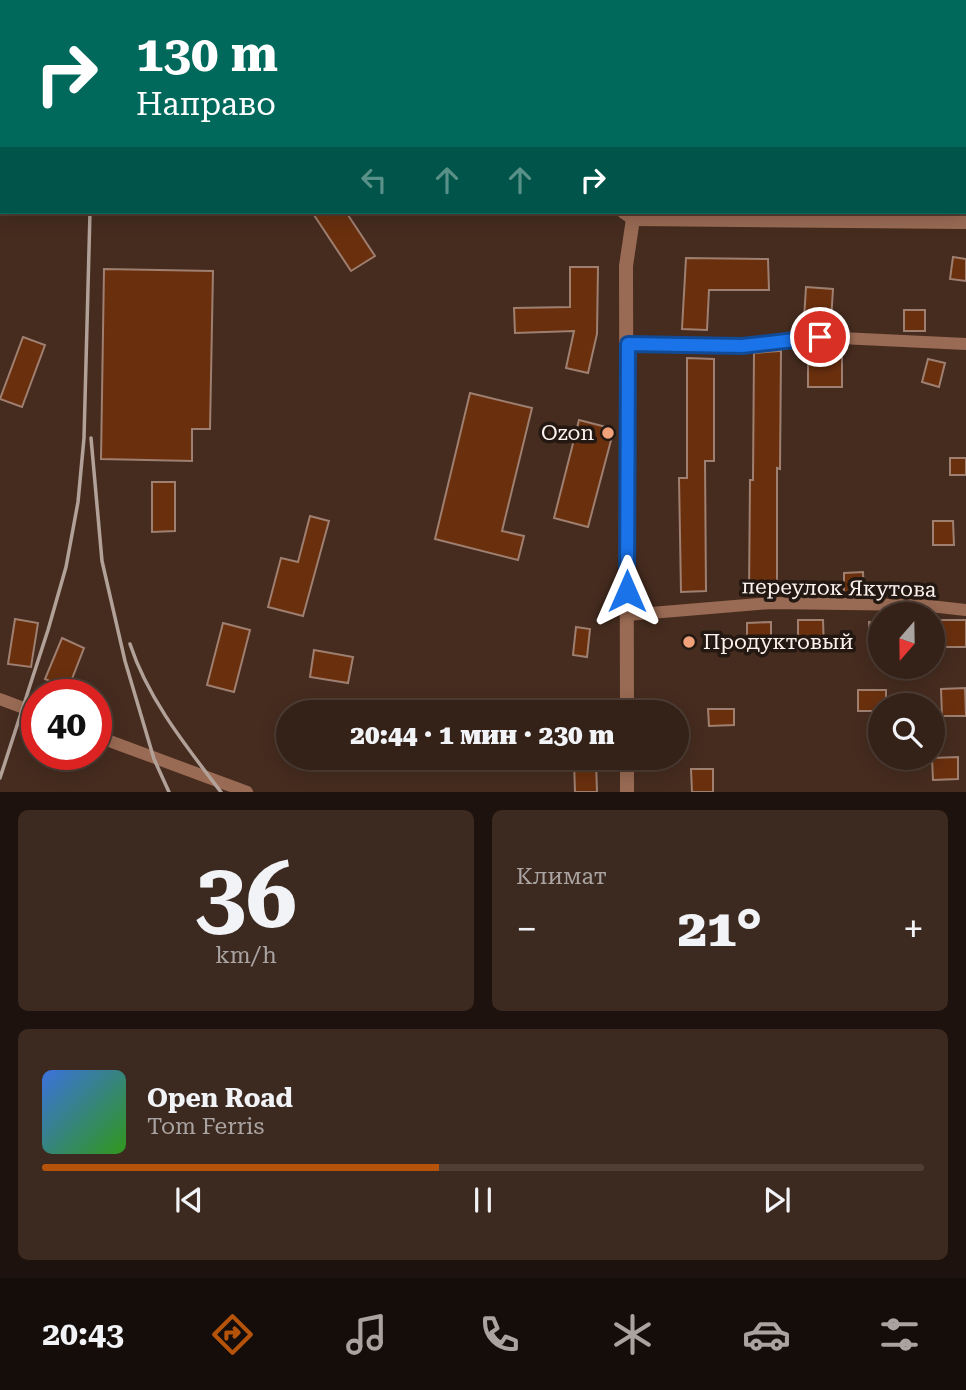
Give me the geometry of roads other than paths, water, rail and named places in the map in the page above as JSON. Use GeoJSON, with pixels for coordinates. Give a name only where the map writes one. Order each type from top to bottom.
{"type":"FeatureCollection","features":[{"type":"Feature","properties":{"kind":"street"},"geometry":{"type":"LineString","coordinates":[[627,700],[626,266],[631,214],[966,222]]}},
{"type":"Feature","properties":{"kind":"street"},"geometry":{"type":"LineString","coordinates":[[628,344],[742,346],[820,337],[966,344]]}},
{"type":"Feature","properties":{"kind":"street","name":"переулок Якутова"},"geometry":{"type":"LineString","coordinates":[[627,615],[771,603],[921,605],[966,610]]}},
{"type":"Feature","properties":{"kind":"street"},"geometry":{"type":"LineString","coordinates":[[0,699],[21,707]]}},
{"type":"Feature","properties":{"kind":"street"},"geometry":{"type":"LineString","coordinates":[[112,743],[247,792]]}},
{"type":"Feature","properties":{"kind":"street"},"geometry":{"type":"LineString","coordinates":[[627,770],[627,792]]}},
{"type":"Feature","properties":{"kind":"railway"},"geometry":{"type":"LineString","coordinates":[[0,778],[66,567],[78,502],[84,438],[90,214]]}},
{"type":"Feature","properties":{"kind":"railway"},"geometry":{"type":"LineString","coordinates":[[91,438],[102,561],[125,661],[154,759],[169,792]]}},
{"type":"Feature","properties":{"kind":"railway"},"geometry":{"type":"LineString","coordinates":[[130,644],[157,703],[221,792]]}},
{"type":"Feature","properties":{"kind":"place","name":"Ozon"},"geometry":{"type":"Point","coordinates":[608,433]}},
{"type":"Feature","properties":{"kind":"place","name":"Продуктовый"},"geometry":{"type":"Point","coordinates":[689,642]}}]}
